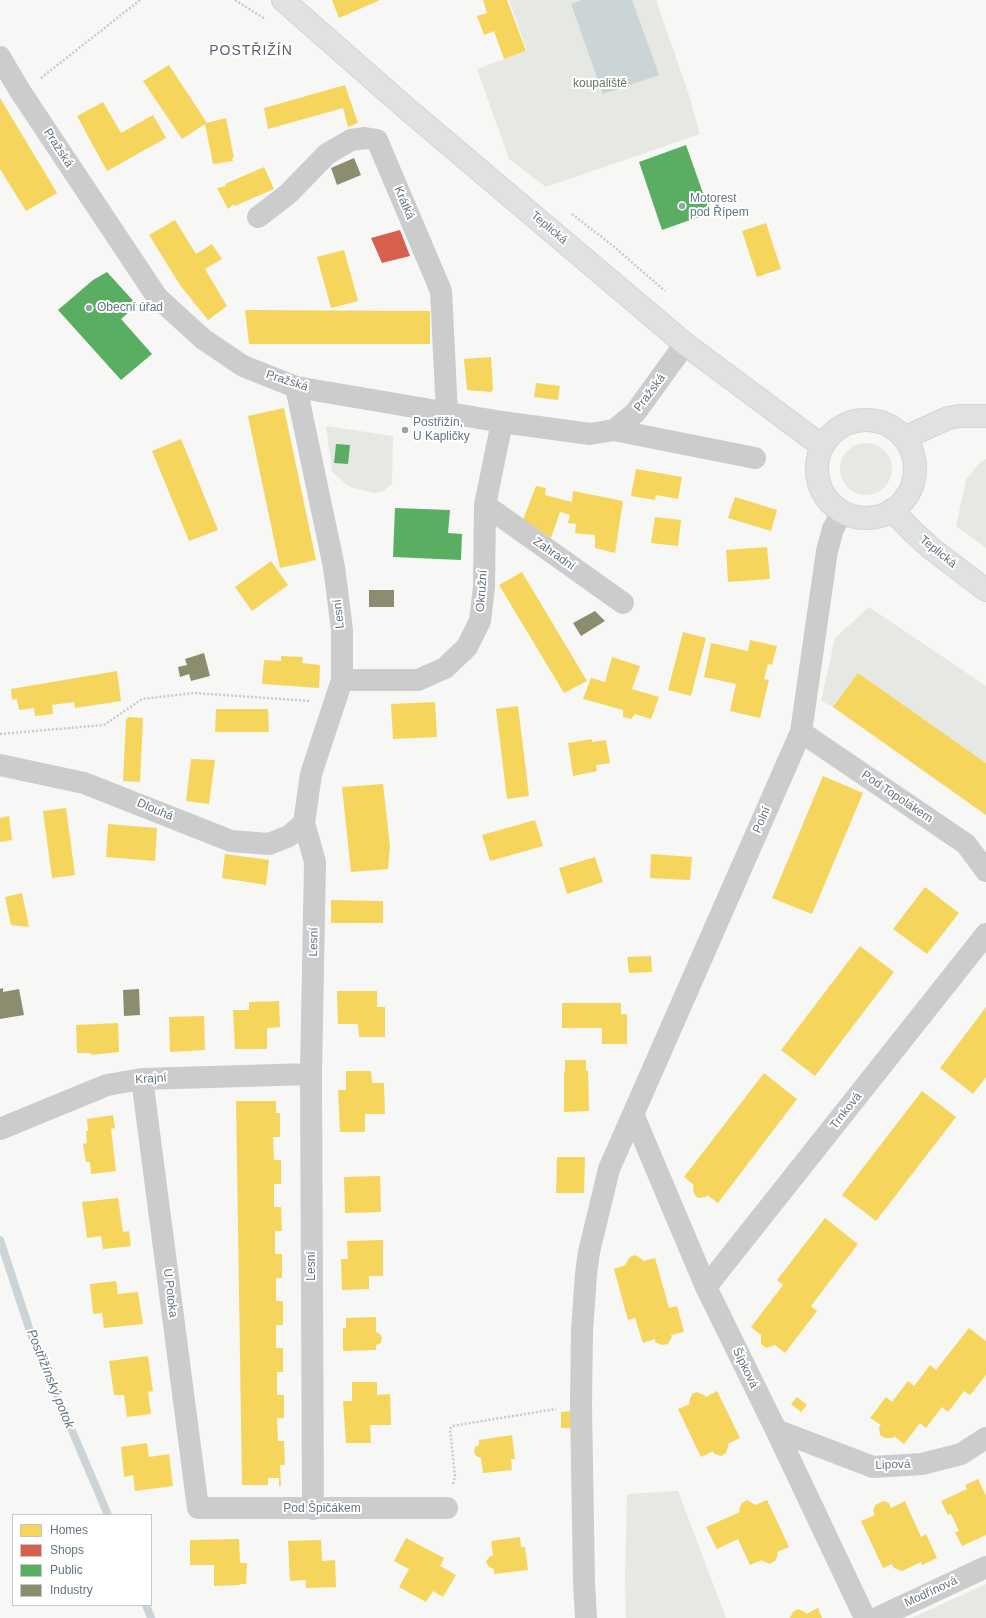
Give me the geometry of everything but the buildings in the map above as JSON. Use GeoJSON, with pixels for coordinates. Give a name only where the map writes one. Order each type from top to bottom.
{"type":"FeatureCollection","features":[{"type":"Feature","properties":{"kind":"main road","name":"Teplická"},"geometry":{"type":"LineString","coordinates":[[283,0],[406,108],[686,344],[822,446]]}},
{"type":"Feature","properties":{"kind":"main road"},"geometry":{"type":"LineString","coordinates":[[904,438],[948,418],[960,416],[986,416]]}},
{"type":"Feature","properties":{"kind":"main road"},"geometry":{"type":"LineString","coordinates":[[871,420],[881,422],[897,431],[904,438],[913,455],[915,474],[910,491],[900,504],[881,516],[871,518],[856,517],[842,512],[827,500],[819,484],[816,466],[822,446],[829,436],[837,429],[854,421],[871,420]]}},
{"type":"Feature","properties":{"kind":"main road","name":"Teplická"},"geometry":{"type":"LineString","coordinates":[[892,510],[932,549],[986,590]]}},
{"type":"Feature","properties":{"kind":"street","name":"Pražská"},"geometry":{"type":"LineString","coordinates":[[0,57],[20,91],[156,297],[203,339],[243,366],[296,387],[502,422],[590,434],[614,430],[635,413],[686,344]]}},
{"type":"Feature","properties":{"kind":"street","name":"Krátká"},"geometry":{"type":"LineString","coordinates":[[258,217],[288,194],[327,154],[351,140],[365,138],[377,140],[441,291],[447,413]]}},
{"type":"Feature","properties":{"kind":"street","name":"Lesní"},"geometry":{"type":"LineString","coordinates":[[296,387],[334,567],[342,630],[342,680],[311,774],[304,823],[316,862],[311,1074],[313,1509]]}},
{"type":"Feature","properties":{"kind":"street","name":"Okružní"},"geometry":{"type":"LineString","coordinates":[[342,680],[418,680],[445,668],[467,647],[480,621],[484,586],[485,505],[502,422]]}},
{"type":"Feature","properties":{"kind":"street"},"geometry":{"type":"LineString","coordinates":[[614,430],[755,458]]}},
{"type":"Feature","properties":{"kind":"street","name":"Zahradní"},"geometry":{"type":"LineString","coordinates":[[485,505],[623,603]]}},
{"type":"Feature","properties":{"kind":"street","name":"Polní"},"geometry":{"type":"LineString","coordinates":[[586,1618],[581,1405],[582,1331],[589,1252],[609,1168],[801,732],[827,551],[833,529],[842,512]]}},
{"type":"Feature","properties":{"kind":"street","name":"Pod Topolákem"},"geometry":{"type":"LineString","coordinates":[[801,732],[966,844],[986,871]]}},
{"type":"Feature","properties":{"kind":"street","name":"Dlouhá"},"geometry":{"type":"LineString","coordinates":[[0,765],[84,783],[231,841],[269,844],[289,836],[304,823]]}},
{"type":"Feature","properties":{"kind":"street","name":"Trnková"},"geometry":{"type":"LineString","coordinates":[[706,1287],[986,934]]}},
{"type":"Feature","properties":{"kind":"street","name":"Krajní"},"geometry":{"type":"LineString","coordinates":[[0,1129],[107,1085],[142,1079],[311,1074]]}},
{"type":"Feature","properties":{"kind":"street","name":"U Potoka"},"geometry":{"type":"LineString","coordinates":[[142,1079],[198,1508]]}},
{"type":"Feature","properties":{"kind":"street","name":"Šípková"},"geometry":{"type":"LineString","coordinates":[[633,1114],[706,1287],[866,1618]]}},
{"type":"Feature","properties":{"kind":"street","name":"Lipová"},"geometry":{"type":"LineString","coordinates":[[776,1430],[872,1467],[922,1464],[961,1454],[986,1438]]}},
{"type":"Feature","properties":{"kind":"street","name":"Pod Špičákem"},"geometry":{"type":"LineString","coordinates":[[198,1508],[447,1508]]}},
{"type":"Feature","properties":{"kind":"street","name":"Modřínová"},"geometry":{"type":"LineString","coordinates":[[877,1618],[986,1567]]}},
{"type":"Feature","properties":{"kind":"path"},"geometry":{"type":"LineString","coordinates":[[20,91],[44,76],[140,0]]}},
{"type":"Feature","properties":{"kind":"path"},"geometry":{"type":"LineString","coordinates":[[0,734],[104,725],[142,699],[194,693],[335,703]]}},
{"type":"Feature","properties":{"kind":"path"},"geometry":{"type":"LineString","coordinates":[[447,1508],[455,1477],[450,1429],[452,1426],[581,1405]]}},
{"type":"Feature","properties":{"kind":"green space","name":"koupaliště"},"geometry":{"type":"Polygon","coordinates":[[[509,0],[656,0],[688,92],[700,134],[546,187],[543,185],[509,159],[477,69],[527,51],[509,0]]]}},
{"type":"Feature","properties":{"kind":"green space"},"geometry":{"type":"Polygon","coordinates":[[[326,426],[393,436],[392,484],[383,491],[374,493],[350,487],[332,472],[326,426]]]}},
{"type":"Feature","properties":{"kind":"green space"},"geometry":{"type":"Polygon","coordinates":[[[861,443],[871,443],[885,450],[892,464],[892,474],[885,488],[871,495],[861,495],[851,491],[844,484],[840,474],[840,464],[844,454],[851,447],[861,443]]]}},
{"type":"Feature","properties":{"kind":"green space"},"geometry":{"type":"Polygon","coordinates":[[[986,459],[986,548],[956,526],[966,480],[979,463],[986,459]]]}},
{"type":"Feature","properties":{"kind":"green space"},"geometry":{"type":"Polygon","coordinates":[[[869,607],[986,686],[986,763],[858,673],[833,707],[821,701],[835,638],[869,607]]]}},
{"type":"Feature","properties":{"kind":"green space"},"geometry":{"type":"Polygon","coordinates":[[[678,1491],[726,1618],[626,1618],[625,1579],[627,1494],[678,1491]]]}},
{"type":"Feature","properties":{"kind":"green space"},"geometry":{"type":"Polygon","coordinates":[[[986,1584],[986,1618],[912,1618],[986,1584]]]}},
{"type":"Feature","properties":{"kind":"shaded area"},"geometry":{"type":"Polygon","coordinates":[[[582,0],[632,0],[659,75],[603,94],[571,4],[582,0]]]}},
{"type":"Feature","properties":{"kind":"waterway","name":"Postřižínský potok"},"geometry":{"type":"LineString","coordinates":[[0,1240],[32,1337],[108,1514]]}},
{"type":"Feature","properties":{"kind":"waterway","name":"Postřižínský potok"},"geometry":{"type":"LineString","coordinates":[[146,1606],[151,1618]]}},
{"type":"Feature","properties":{"kind":"place","name":"Motorest pod Řípem"},"geometry":{"type":"Point","coordinates":[682,206]}},
{"type":"Feature","properties":{"kind":"place","name":"Obecní úřad"},"geometry":{"type":"Point","coordinates":[89,308]}},
{"type":"Feature","properties":{"kind":"place","name":"Postřižín, U Kapličky"},"geometry":{"type":"Point","coordinates":[405,430]}},
{"type":"Feature","properties":{"kind":"district","name":"POSTŘIŽÍN"},"geometry":{"type":"Point","coordinates":[251,51]}}]}
